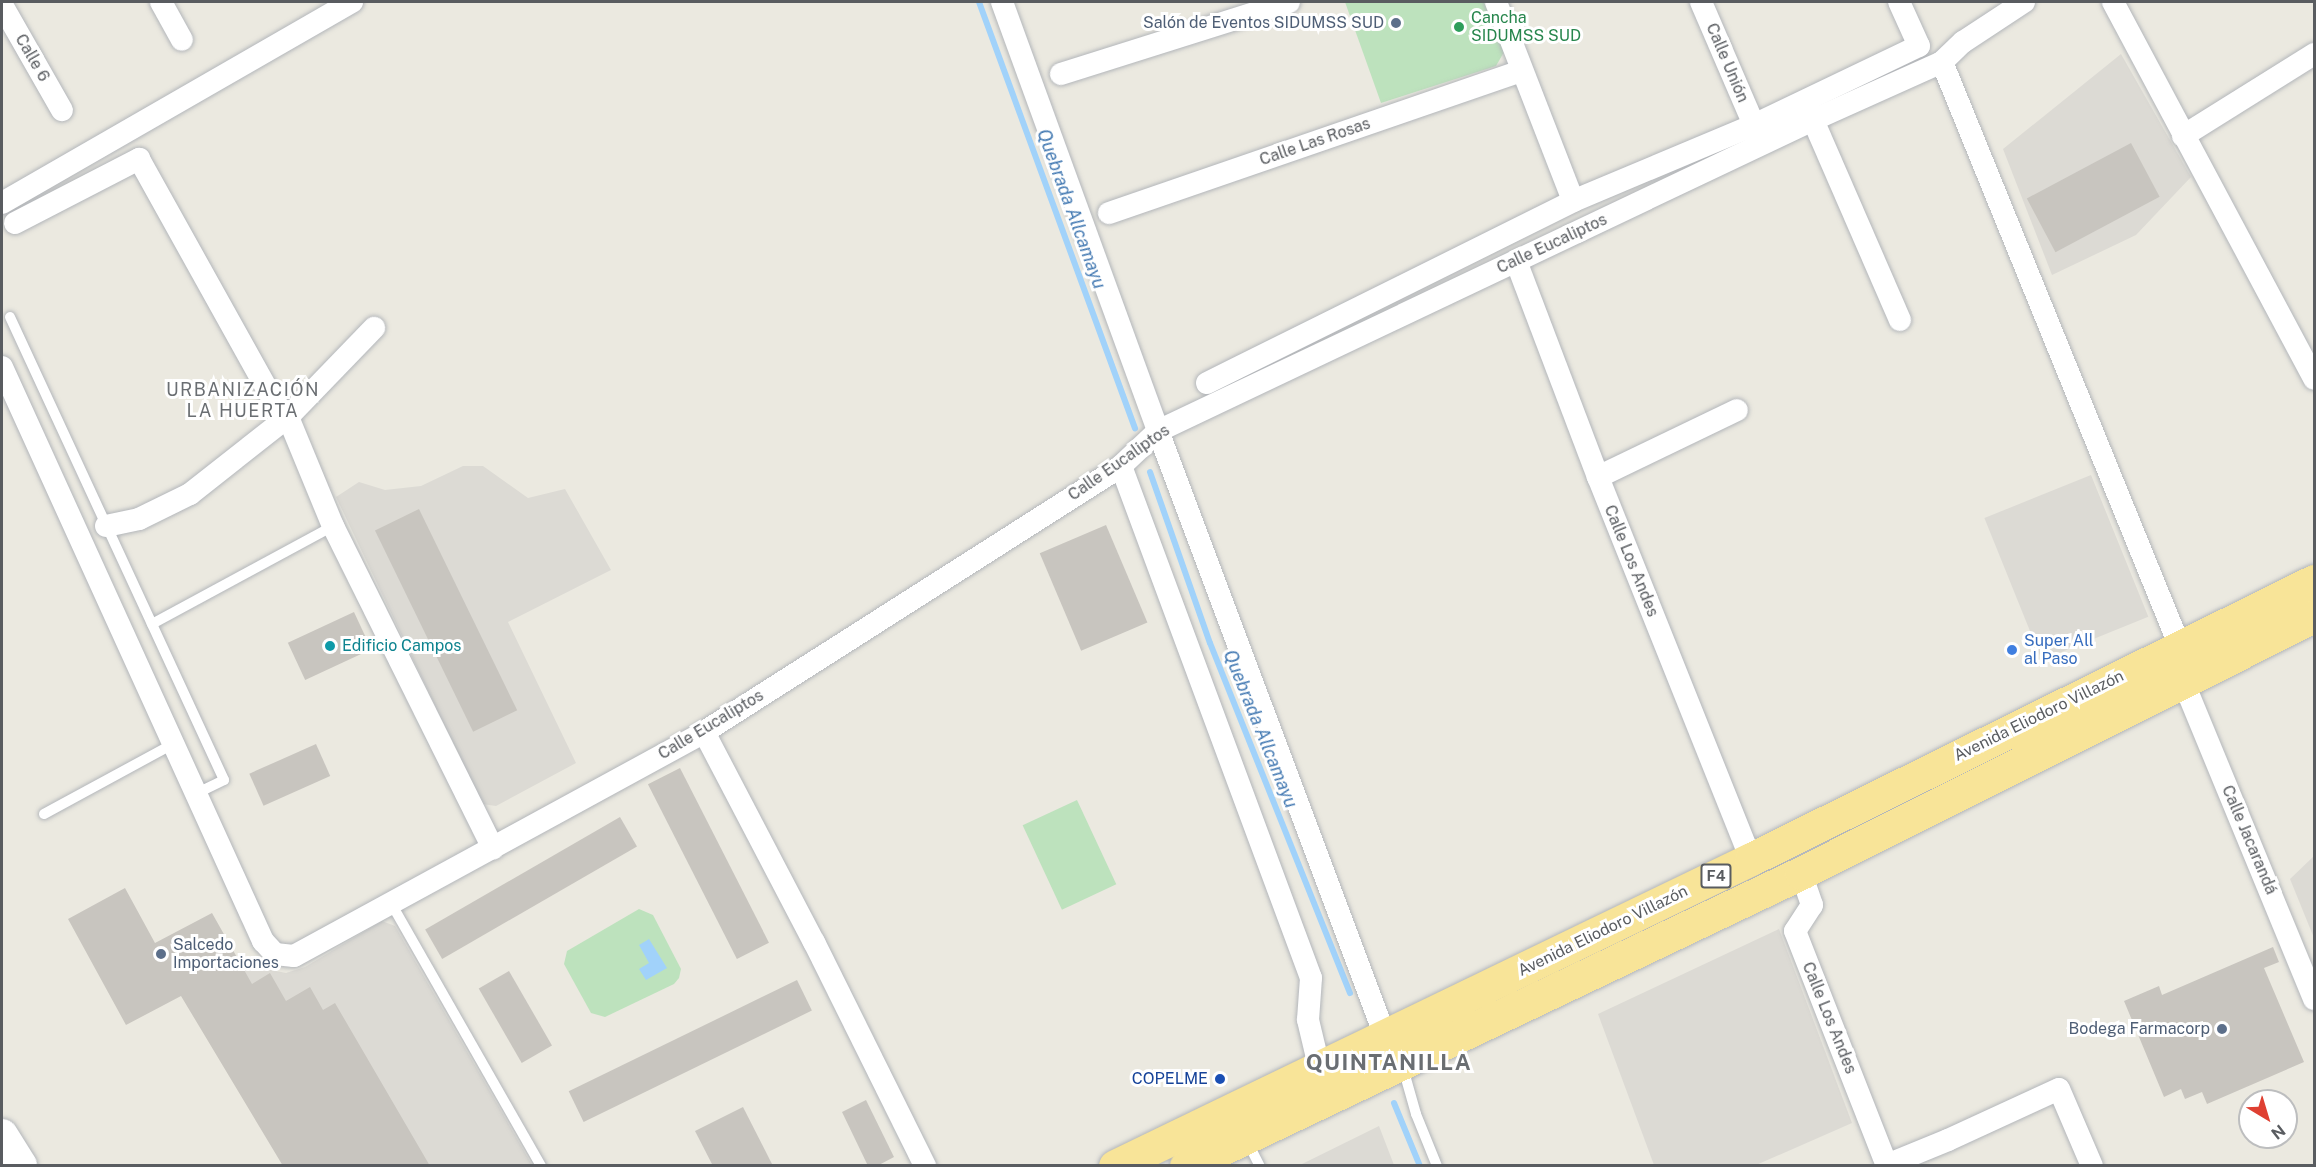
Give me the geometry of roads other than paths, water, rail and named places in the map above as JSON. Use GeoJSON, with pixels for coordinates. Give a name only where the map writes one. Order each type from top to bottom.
{"type":"FeatureCollection","features":[{"type":"Feature","properties":{"kind":"highway","name":"Avenida Eliodoro Villazón"},"geometry":{"type":"LineString","coordinates":[[1186,1165],[1253,1152],[1393,1049],[1751,859],[2314,581]]}},
{"type":"Feature","properties":{"kind":"highway","name":"Avenida Eliodoro Villazón"},"geometry":{"type":"LineString","coordinates":[[1115,1166],[1319,1066],[1393,1049],[1801,873],[2314,616]]}},
{"type":"Feature","properties":{"kind":"main road"},"geometry":{"type":"LineString","coordinates":[[2,1135],[21,1166]]}},
{"type":"Feature","properties":{"kind":"street"},"geometry":{"type":"LineString","coordinates":[[160,2],[182,40]]}},
{"type":"Feature","properties":{"kind":"street"},"geometry":{"type":"LineString","coordinates":[[2,203],[352,2]]}},
{"type":"Feature","properties":{"kind":"street"},"geometry":{"type":"LineString","coordinates":[[1002,2],[1158,431],[1393,1049]]}},
{"type":"Feature","properties":{"kind":"street"},"geometry":{"type":"LineString","coordinates":[[1061,74],[1289,2]]}},
{"type":"Feature","properties":{"kind":"street"},"geometry":{"type":"LineString","coordinates":[[1496,2],[1573,201]]}},
{"type":"Feature","properties":{"kind":"street","name":"Calle Unión"},"geometry":{"type":"LineString","coordinates":[[1701,2],[1754,125]]}},
{"type":"Feature","properties":{"kind":"street","name":"Calle Eucaliptos"},"geometry":{"type":"LineString","coordinates":[[1207,383],[1573,201],[1754,125],[1919,46],[1899,2]]}},
{"type":"Feature","properties":{"kind":"street","name":"Calle Eucaliptos"},"geometry":{"type":"LineString","coordinates":[[195,794],[263,941],[275,954],[294,956],[704,732],[1121,466],[1158,431],[1813,120],[1942,62],[1963,42],[2024,2]]}},
{"type":"Feature","properties":{"kind":"street"},"geometry":{"type":"LineString","coordinates":[[2113,2],[2314,379]]}},
{"type":"Feature","properties":{"kind":"street","name":"Calle 6"},"geometry":{"type":"LineString","coordinates":[[2,5],[62,110]]}},
{"type":"Feature","properties":{"kind":"street"},"geometry":{"type":"LineString","coordinates":[[2183,136],[2314,54]]}},
{"type":"Feature","properties":{"kind":"street"},"geometry":{"type":"LineString","coordinates":[[1942,62],[2180,646]]}},
{"type":"Feature","properties":{"kind":"street","name":"Calle Las Rosas"},"geometry":{"type":"LineString","coordinates":[[1109,213],[1521,71]]}},
{"type":"Feature","properties":{"kind":"street"},"geometry":{"type":"LineString","coordinates":[[1813,120],[1900,320]]}},
{"type":"Feature","properties":{"kind":"street"},"geometry":{"type":"LineString","coordinates":[[15,223],[139,159],[275,403],[288,417],[333,526],[493,848]]}},
{"type":"Feature","properties":{"kind":"street","name":"Calle Los Andes"},"geometry":{"type":"LineString","coordinates":[[1516,261],[1598,477],[1751,859]]}},
{"type":"Feature","properties":{"kind":"street"},"geometry":{"type":"LineString","coordinates":[[106,526],[139,519],[190,494],[288,417],[374,328]]}},
{"type":"Feature","properties":{"kind":"street"},"geometry":{"type":"LineString","coordinates":[[2,367],[195,794]]}},
{"type":"Feature","properties":{"kind":"street"},"geometry":{"type":"LineString","coordinates":[[1598,477],[1737,411]]}},
{"type":"Feature","properties":{"kind":"street"},"geometry":{"type":"LineString","coordinates":[[1121,466],[1311,978],[1308,1020],[1319,1066]]}},
{"type":"Feature","properties":{"kind":"street","name":"Calle Jacarandá"},"geometry":{"type":"LineString","coordinates":[[2183,681],[2314,999]]}},
{"type":"Feature","properties":{"kind":"street"},"geometry":{"type":"LineString","coordinates":[[704,732],[814,942],[925,1166]]}},
{"type":"Feature","properties":{"kind":"street","name":"Calle Los Andes"},"geometry":{"type":"LineString","coordinates":[[1801,873],[1812,905],[1795,931],[1887,1165]]}},
{"type":"Feature","properties":{"kind":"street"},"geometry":{"type":"LineString","coordinates":[[1887,1165],[2059,1089],[2092,1166]]}},
{"type":"Feature","properties":{"kind":"lane"},"geometry":{"type":"LineString","coordinates":[[10,317],[224,780],[195,794]]}},
{"type":"Feature","properties":{"kind":"lane"},"geometry":{"type":"LineString","coordinates":[[152,624],[333,526]]}},
{"type":"Feature","properties":{"kind":"lane"},"geometry":{"type":"LineString","coordinates":[[44,814],[173,744]]}},
{"type":"Feature","properties":{"kind":"lane"},"geometry":{"type":"LineString","coordinates":[[391,903],[541,1166]]}},
{"type":"Feature","properties":{"kind":"lane"},"geometry":{"type":"LineString","coordinates":[[1393,1049],[1437,1166]]}},
{"type":"Feature","properties":{"kind":"water"},"geometry":{"type":"Polygon","coordinates":[[[649,939],[667,968],[646,980],[639,969],[649,963],[639,945],[649,939]]]}},
{"type":"Feature","properties":{"kind":"waterway","name":"Quebrada Allcamayu"},"geometry":{"type":"LineString","coordinates":[[979,2],[1135,428]]}},
{"type":"Feature","properties":{"kind":"waterway","name":"Quebrada Allcamayu"},"geometry":{"type":"LineString","coordinates":[[1150,472],[1210,643],[1350,993]]}},
{"type":"Feature","properties":{"kind":"waterway","name":"Quebrada Allcamayu"},"geometry":{"type":"LineString","coordinates":[[1394,1103],[1420,1166]]}},
{"type":"Feature","properties":{"kind":"place","name":"Salón de Eventos SIDUMSS SUD"},"geometry":{"type":"Point","coordinates":[1396,23]}},
{"type":"Feature","properties":{"kind":"place","name":"Cancha SIDUMSS SUD"},"geometry":{"type":"Point","coordinates":[1459,27]}},
{"type":"Feature","properties":{"kind":"place","name":"Edificio Campos"},"geometry":{"type":"Point","coordinates":[330,646]}},
{"type":"Feature","properties":{"kind":"place","name":"Super All al Paso"},"geometry":{"type":"Point","coordinates":[2012,650]}},
{"type":"Feature","properties":{"kind":"place","name":"Salcedo Importaciones"},"geometry":{"type":"Point","coordinates":[161,954]}},
{"type":"Feature","properties":{"kind":"place","name":"Bodega Farmacorp"},"geometry":{"type":"Point","coordinates":[2222,1029]}},
{"type":"Feature","properties":{"kind":"place","name":"COPELME"},"geometry":{"type":"Point","coordinates":[1220,1079]}},
{"type":"Feature","properties":{"kind":"district","name":"URBANIZACIÓN LA HUERTA"},"geometry":{"type":"Point","coordinates":[243,401]}},
{"type":"Feature","properties":{"kind":"district","name":"QUINTANILLA"},"geometry":{"type":"Point","coordinates":[1389,1063]}}]}
